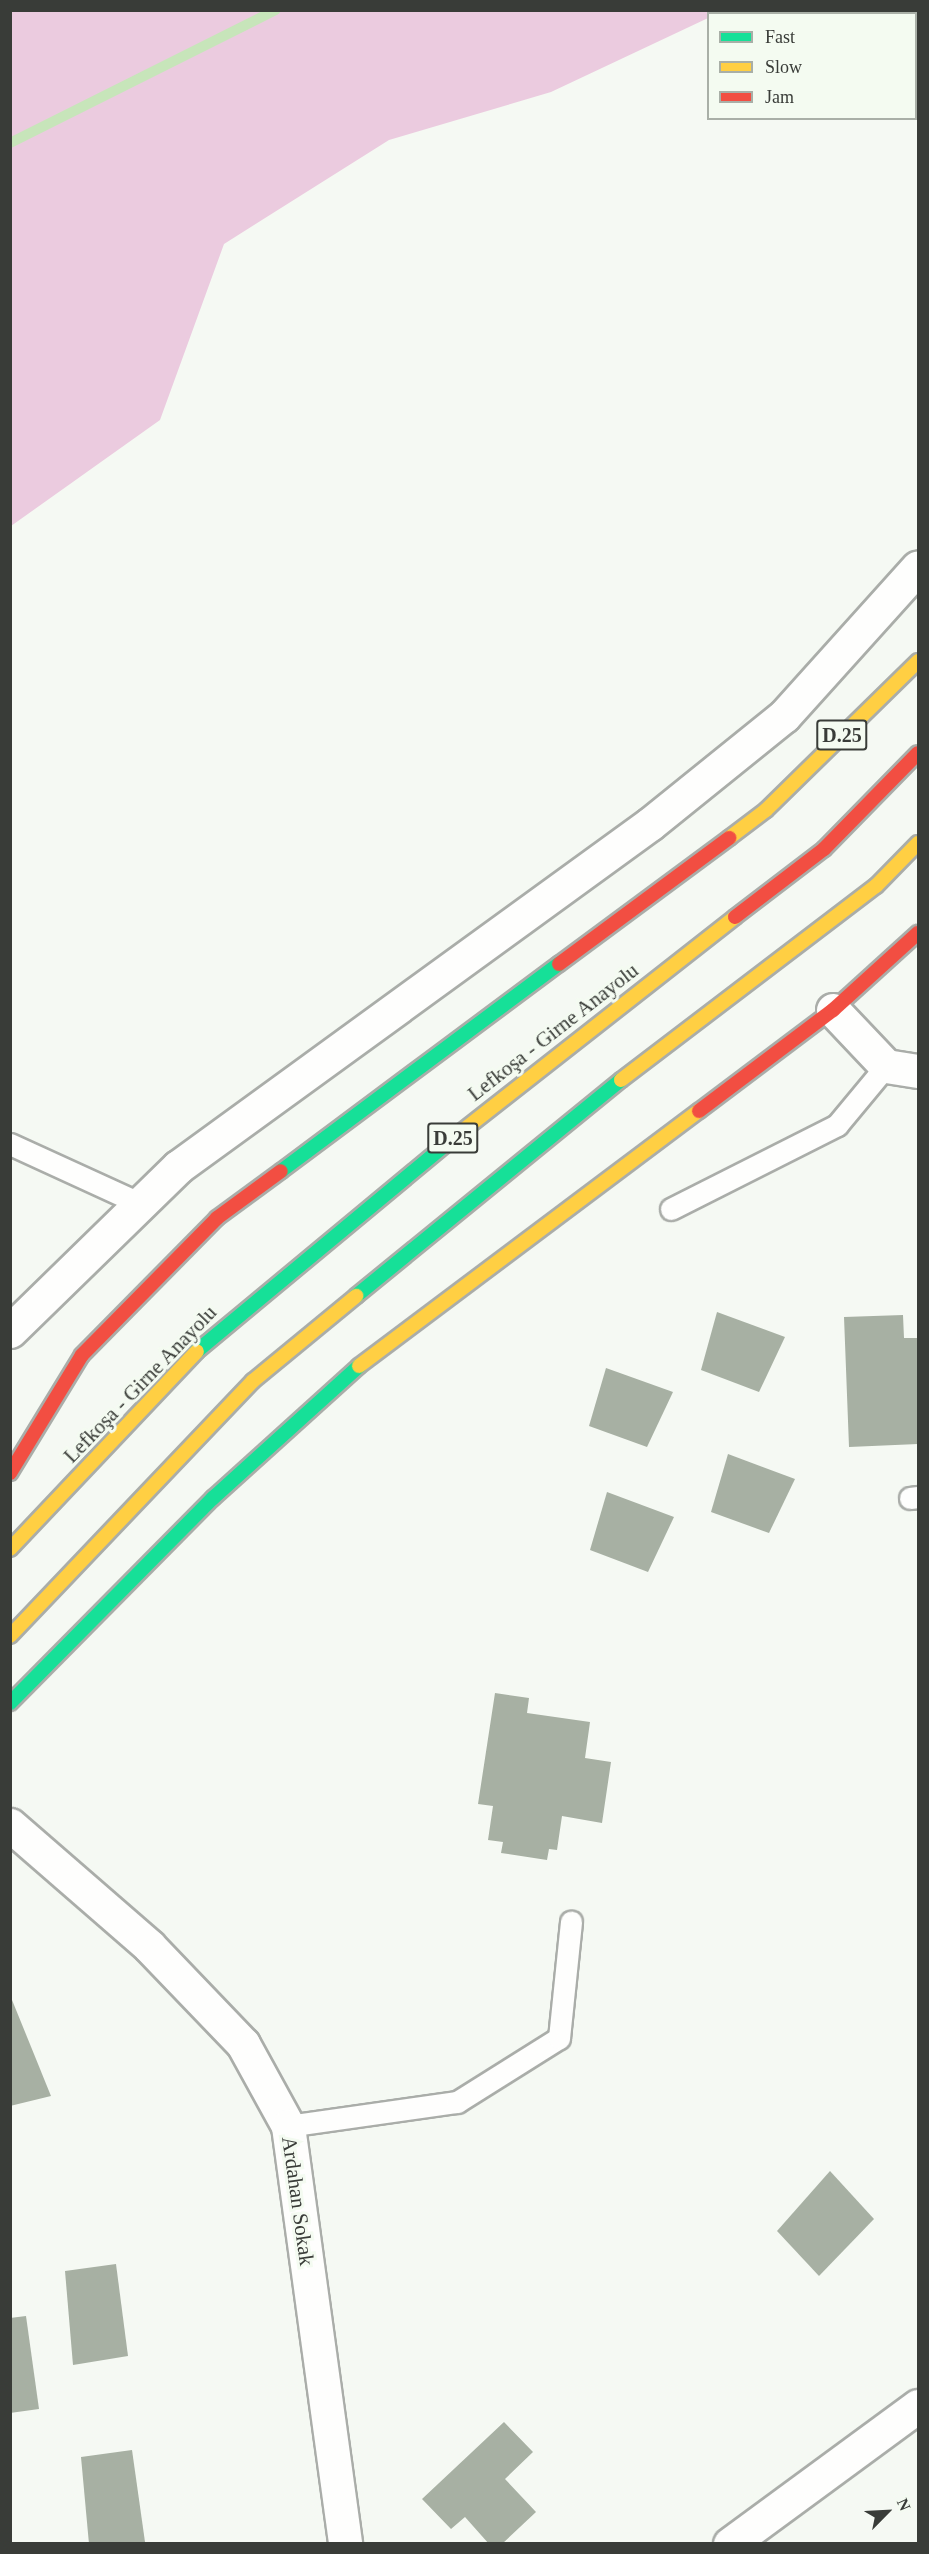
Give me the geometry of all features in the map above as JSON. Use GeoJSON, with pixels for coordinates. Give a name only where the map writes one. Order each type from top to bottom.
{"type":"FeatureCollection","features":[{"type":"Feature","properties":{"kind":"highway","name":"D.25"},"geometry":{"type":"LineString","coordinates":[[10,1473],[82,1355],[217,1218],[766,810],[918,661]]}},
{"type":"Feature","properties":{"kind":"highway","name":"Lefkoşa - Girne Anayolu"},"geometry":{"type":"LineString","coordinates":[[10,1549],[214,1333],[549,1060],[824,849],[918,753]]}},
{"type":"Feature","properties":{"kind":"highway","name":"D.25"},"geometry":{"type":"LineString","coordinates":[[10,1636],[253,1382],[594,1100],[876,886],[918,843]]}},
{"type":"Feature","properties":{"kind":"highway"},"geometry":{"type":"LineString","coordinates":[[10,1703],[213,1497],[350,1373],[833,1010],[918,933]]}},
{"type":"Feature","properties":{"kind":"street"},"geometry":{"type":"LineString","coordinates":[[10,1331],[178,1167],[382,1015],[650,824],[784,716],[918,567]]}},
{"type":"Feature","properties":{"kind":"street"},"geometry":{"type":"LineString","coordinates":[[833,1010],[886,1066],[918,1071]]}},
{"type":"Feature","properties":{"kind":"street","name":"Ardahan Sokak"},"geometry":{"type":"LineString","coordinates":[[10,1825],[149,1946],[243,2044],[288,2126],[345,2544]]}},
{"type":"Feature","properties":{"kind":"street"},"geometry":{"type":"LineString","coordinates":[[730,2544],[918,2406]]}},
{"type":"Feature","properties":{"kind":"lane"},"geometry":{"type":"LineString","coordinates":[[671,1209],[837,1125],[886,1066]]}},
{"type":"Feature","properties":{"kind":"lane"},"geometry":{"type":"LineString","coordinates":[[10,1144],[139,1203]]}},
{"type":"Feature","properties":{"kind":"lane"},"geometry":{"type":"LineString","coordinates":[[288,2126],[457,2103],[558,2038],[571,1922]]}},
{"type":"Feature","properties":{"kind":"shaded area"},"geometry":{"type":"Polygon","coordinates":[[[11,10],[723,10],[707,12],[707,19],[551,92],[389,140],[224,244],[160,420],[11,526],[11,10]]]}},
{"type":"Feature","properties":{"kind":"building"},"geometry":{"type":"Polygon","coordinates":[[[717,1312],[785,1337],[759,1392],[701,1370],[717,1312]]]}},
{"type":"Feature","properties":{"kind":"building"},"geometry":{"type":"Polygon","coordinates":[[[903,1315],[904,1338],[918,1338],[918,1444],[849,1447],[844,1317],[903,1315]]]}},
{"type":"Feature","properties":{"kind":"building"},"geometry":{"type":"Polygon","coordinates":[[[606,1368],[673,1392],[647,1447],[589,1426],[606,1368]]]}},
{"type":"Feature","properties":{"kind":"building"},"geometry":{"type":"Polygon","coordinates":[[[728,1454],[795,1479],[769,1533],[711,1512],[728,1454]]]}},
{"type":"Feature","properties":{"kind":"building"},"geometry":{"type":"Polygon","coordinates":[[[607,1492],[674,1517],[648,1572],[590,1550],[607,1492]]]}},
{"type":"Feature","properties":{"kind":"building"},"geometry":{"type":"Polygon","coordinates":[[[495,1693],[529,1698],[527,1713],[590,1722],[585,1758],[611,1762],[602,1823],[562,1816],[557,1850],[549,1849],[547,1860],[501,1853],[503,1842],[488,1840],[493,1806],[478,1804],[495,1693]]]}},
{"type":"Feature","properties":{"kind":"building"},"geometry":{"type":"Polygon","coordinates":[[[10,1995],[51,2096],[10,2106],[10,1995]]]}},
{"type":"Feature","properties":{"kind":"building"},"geometry":{"type":"Polygon","coordinates":[[[830,2171],[874,2219],[819,2276],[777,2231],[830,2171]]]}},
{"type":"Feature","properties":{"kind":"building"},"geometry":{"type":"Polygon","coordinates":[[[116,2264],[128,2356],[73,2365],[65,2271],[116,2264]]]}},
{"type":"Feature","properties":{"kind":"building"},"geometry":{"type":"Polygon","coordinates":[[[26,2316],[39,2409],[10,2413],[10,2318],[26,2316]]]}},
{"type":"Feature","properties":{"kind":"building"},"geometry":{"type":"Polygon","coordinates":[[[504,2422],[533,2452],[505,2479],[536,2512],[502,2544],[489,2544],[465,2517],[451,2529],[422,2499],[504,2422]]]}},
{"type":"Feature","properties":{"kind":"building"},"geometry":{"type":"Polygon","coordinates":[[[132,2450],[145,2542],[89,2544],[81,2457],[132,2450]]]}},
{"type":"Feature","properties":{"kind":"waterway"},"geometry":{"type":"LineString","coordinates":[[10,143],[276,10]]}},
{"type":"Feature","properties":{"kind":"traffic: fast"},"geometry":{"type":"LineString","coordinates":[[281,1171],[559,964]]}},
{"type":"Feature","properties":{"kind":"traffic: fast"},"geometry":{"type":"LineString","coordinates":[[356,1296],[621,1080]]}},
{"type":"Feature","properties":{"kind":"traffic: fast"},"geometry":{"type":"LineString","coordinates":[[197,1351],[461,1132]]}},
{"type":"Feature","properties":{"kind":"traffic: fast"},"geometry":{"type":"LineString","coordinates":[[10,1703],[213,1498],[359,1366]]}},
{"type":"Feature","properties":{"kind":"traffic: slow"},"geometry":{"type":"LineString","coordinates":[[729,838],[766,810],[918,661]]}},
{"type":"Feature","properties":{"kind":"traffic: slow"},"geometry":{"type":"LineString","coordinates":[[621,1080],[876,886],[918,843]]}},
{"type":"Feature","properties":{"kind":"traffic: slow"},"geometry":{"type":"LineString","coordinates":[[461,1132],[735,917]]}},
{"type":"Feature","properties":{"kind":"traffic: slow"},"geometry":{"type":"LineString","coordinates":[[359,1366],[699,1111]]}},
{"type":"Feature","properties":{"kind":"traffic: slow"},"geometry":{"type":"LineString","coordinates":[[10,1636],[253,1381],[356,1296]]}},
{"type":"Feature","properties":{"kind":"traffic: slow"},"geometry":{"type":"LineString","coordinates":[[10,1549],[197,1351]]}},
{"type":"Feature","properties":{"kind":"traffic: jam"},"geometry":{"type":"LineString","coordinates":[[735,917],[824,849],[918,753]]}},
{"type":"Feature","properties":{"kind":"traffic: jam"},"geometry":{"type":"LineString","coordinates":[[559,964],[729,838]]}},
{"type":"Feature","properties":{"kind":"traffic: jam"},"geometry":{"type":"LineString","coordinates":[[699,1111],[833,1010],[918,933]]}},
{"type":"Feature","properties":{"kind":"traffic: jam"},"geometry":{"type":"LineString","coordinates":[[10,1473],[82,1355],[217,1218],[281,1171]]}}]}
